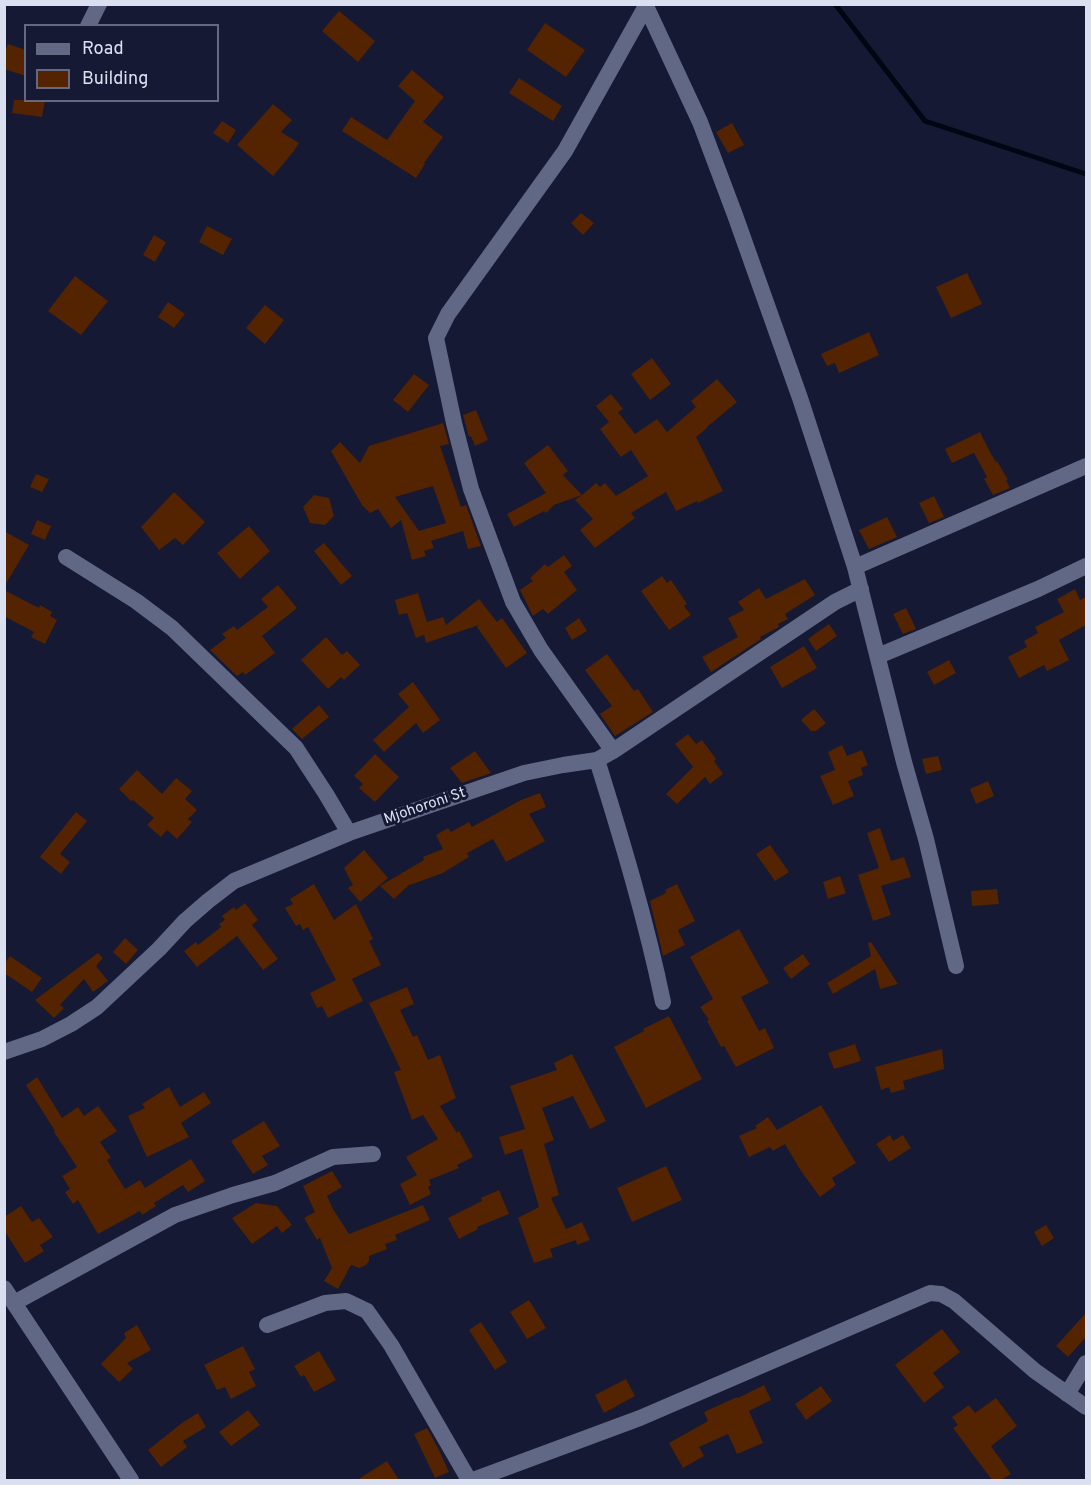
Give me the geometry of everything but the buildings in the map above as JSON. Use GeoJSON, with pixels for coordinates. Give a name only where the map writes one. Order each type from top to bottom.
{"type":"FeatureCollection","features":[{"type":"Feature","properties":{"kind":"street"},"geometry":{"type":"LineString","coordinates":[[89,24],[99,4]]}},
{"type":"Feature","properties":{"kind":"street"},"geometry":{"type":"LineString","coordinates":[[646,5],[700,122],[731,204],[800,398],[855,567],[956,966]]}},
{"type":"Feature","properties":{"kind":"street"},"geometry":{"type":"LineString","coordinates":[[613,751],[541,650],[513,602],[471,489],[436,338],[448,314],[565,151],[646,5]]}},
{"type":"Feature","properties":{"kind":"street"},"geometry":{"type":"LineString","coordinates":[[855,567],[1086,466]]}},
{"type":"Feature","properties":{"kind":"street"},"geometry":{"type":"LineString","coordinates":[[66,557],[136,601],[172,628],[296,748],[327,794],[349,833]]}},
{"type":"Feature","properties":{"kind":"street"},"geometry":{"type":"LineString","coordinates":[[878,656],[1038,589],[1086,566]]}},
{"type":"Feature","properties":{"kind":"street","name":"Mjohoroni St"},"geometry":{"type":"LineString","coordinates":[[4,1052],[42,1039],[97,1007],[159,949],[185,921],[234,881],[349,833],[524,773],[597,760],[836,602],[861,589]]}},
{"type":"Feature","properties":{"kind":"street"},"geometry":{"type":"LineString","coordinates":[[597,760],[627,856],[663,1002]]}},
{"type":"Feature","properties":{"kind":"street"},"geometry":{"type":"LineString","coordinates":[[14,1303],[175,1215],[275,1183],[333,1157],[373,1154]]}},
{"type":"Feature","properties":{"kind":"street"},"geometry":{"type":"LineString","coordinates":[[4,1288],[131,1480]]}},
{"type":"Feature","properties":{"kind":"street"},"geometry":{"type":"LineString","coordinates":[[267,1325],[325,1303],[346,1301],[367,1311],[391,1345],[471,1480],[640,1418],[930,1293],[941,1293],[954,1301],[1035,1371],[1086,1407]]}},
{"type":"Feature","properties":{"kind":"street"},"geometry":{"type":"LineString","coordinates":[[1067,1394],[1086,1363]]}},
{"type":"Feature","properties":{"kind":"waterway"},"geometry":{"type":"LineString","coordinates":[[835,4],[925,121],[1086,174]]}}]}
